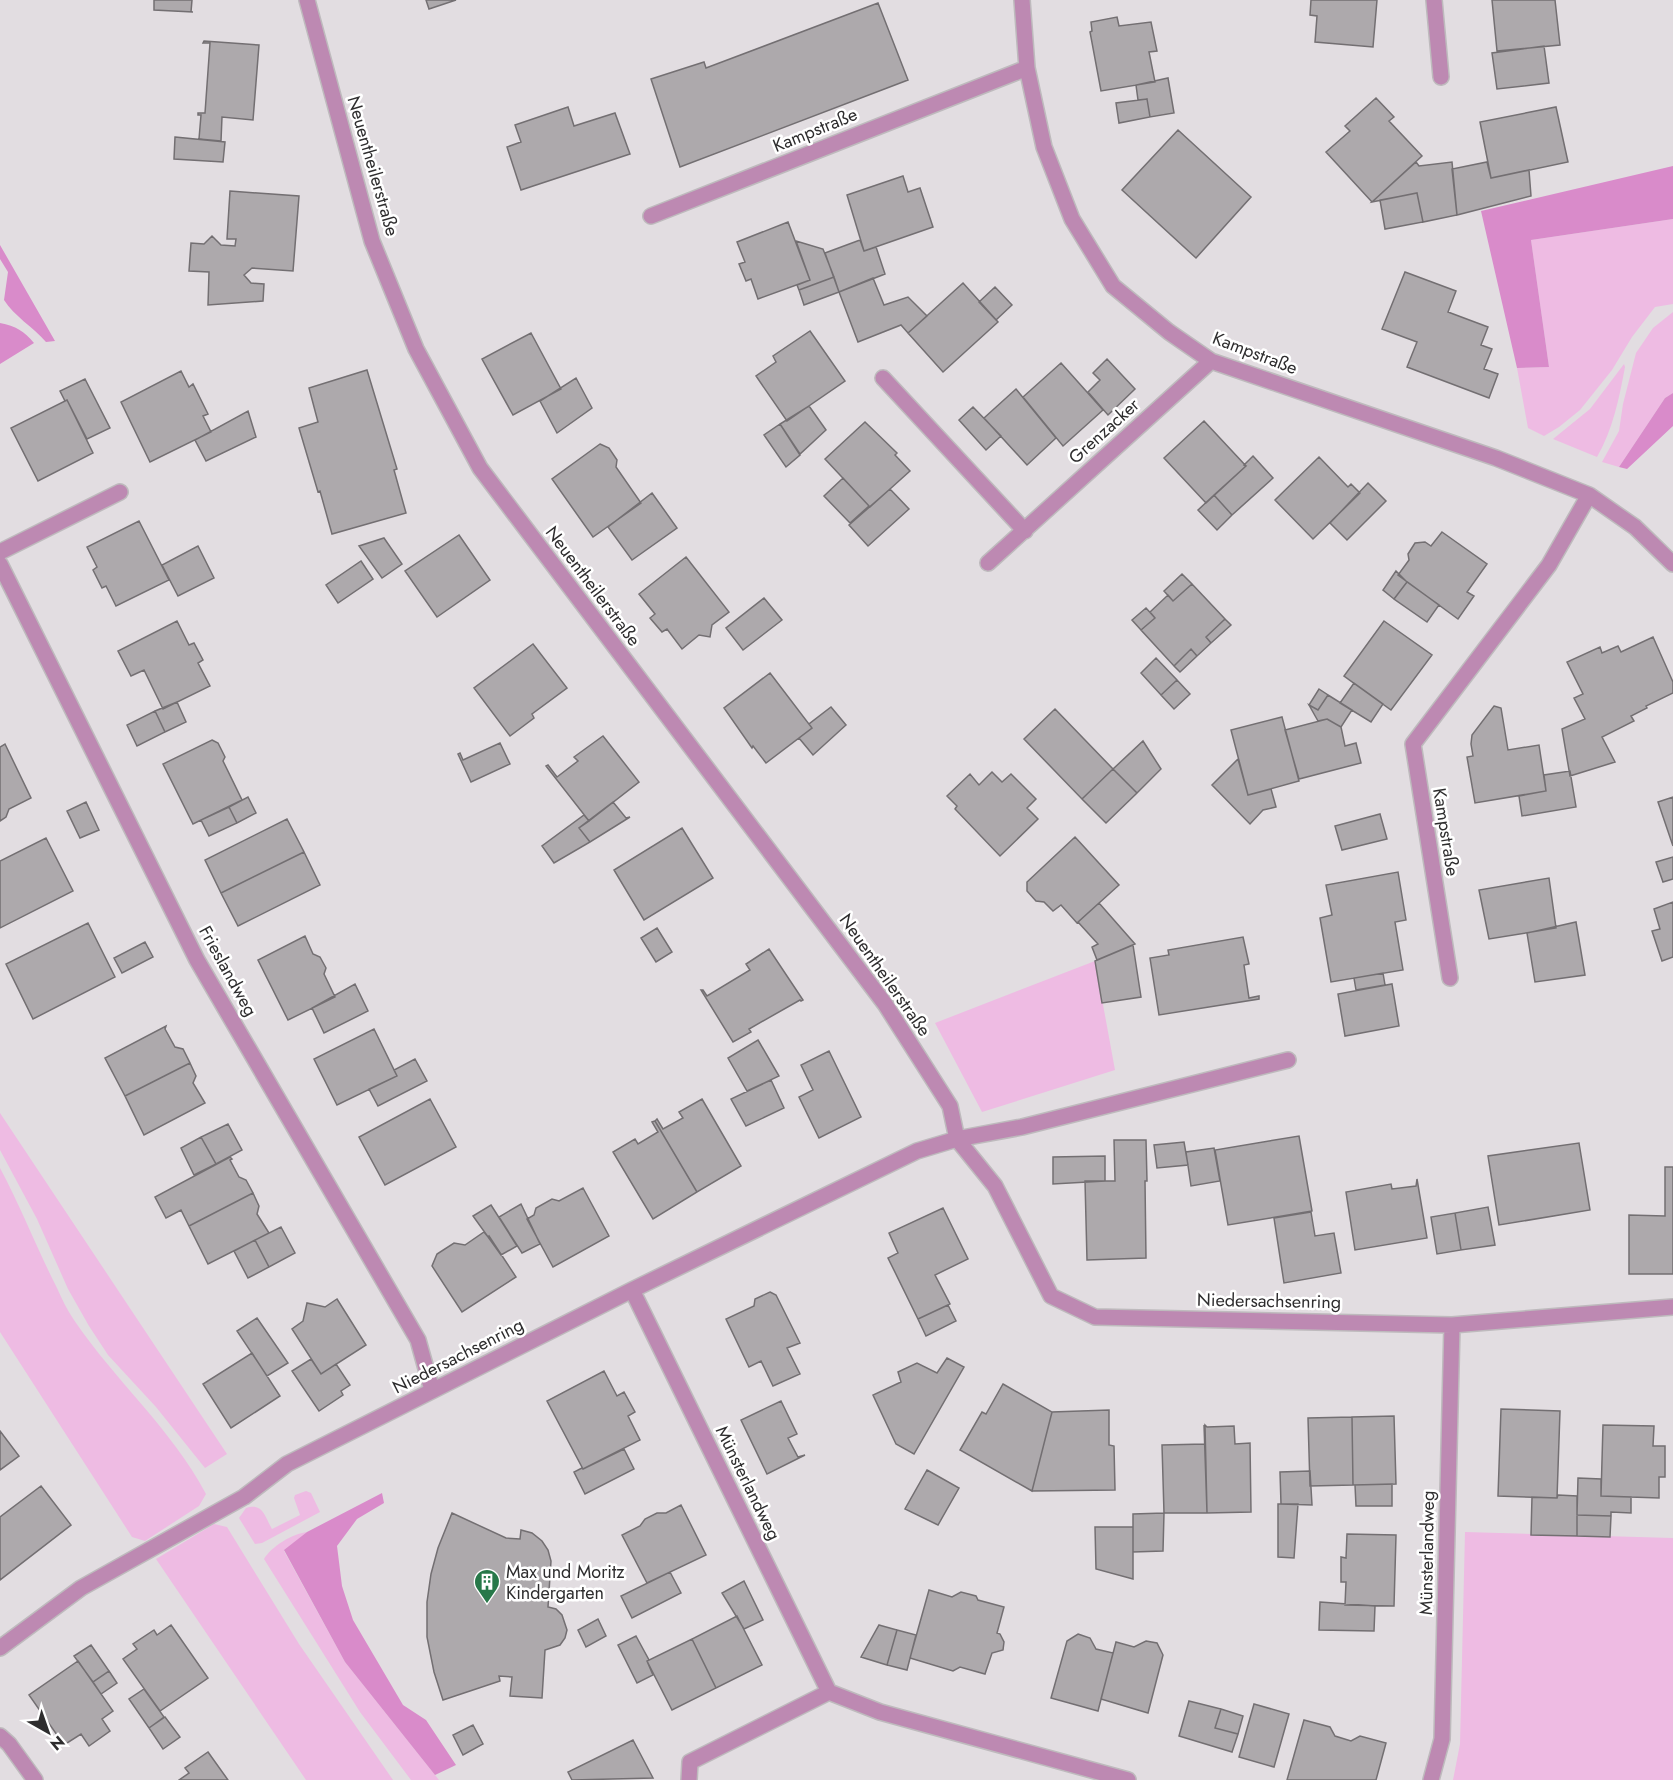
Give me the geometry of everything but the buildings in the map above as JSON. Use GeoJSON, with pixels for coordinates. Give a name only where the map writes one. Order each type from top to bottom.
{"type":"FeatureCollection","features":[{"type":"Feature","properties":{"kind":"street","name":"Neuentheilerstraße"},"geometry":{"type":"LineString","coordinates":[[307,0],[372,241],[416,349],[480,468],[885,1004],[950,1106],[957,1139]]}},
{"type":"Feature","properties":{"kind":"street","name":"Kampstraße"},"geometry":{"type":"LineString","coordinates":[[1022,0],[1027,68],[1044,147],[1072,219],[1113,286],[1169,332],[1211,361],[1496,458],[1589,495],[1635,526],[1673,564]]}},
{"type":"Feature","properties":{"kind":"street"},"geometry":{"type":"LineString","coordinates":[[1434,0],[1441,76]]}},
{"type":"Feature","properties":{"kind":"street","name":"Kampstraße"},"geometry":{"type":"LineString","coordinates":[[651,216],[1027,68]]}},
{"type":"Feature","properties":{"kind":"street","name":"Grenzacker"},"geometry":{"type":"LineString","coordinates":[[988,563],[1211,361]]}},
{"type":"Feature","properties":{"kind":"street"},"geometry":{"type":"LineString","coordinates":[[883,378],[1025,531]]}},
{"type":"Feature","properties":{"kind":"street"},"geometry":{"type":"LineString","coordinates":[[0,552],[120,492]]}},
{"type":"Feature","properties":{"kind":"street","name":"Kampstraße"},"geometry":{"type":"LineString","coordinates":[[1450,978],[1413,744],[1549,565],[1589,495]]}},
{"type":"Feature","properties":{"kind":"street","name":"Frieslandweg"},"geometry":{"type":"LineString","coordinates":[[0,564],[194,954],[418,1340],[432,1390]]}},
{"type":"Feature","properties":{"kind":"street","name":"Niedersachsenring"},"geometry":{"type":"LineString","coordinates":[[0,1648],[81,1588],[244,1497],[287,1464],[632,1290],[918,1151],[957,1139],[1022,1127],[1287,1060]]}},
{"type":"Feature","properties":{"kind":"street","name":"Niedersachsenring"},"geometry":{"type":"LineString","coordinates":[[957,1139],[995,1186],[1051,1296],[1095,1317],[1452,1325],[1673,1307]]}},
{"type":"Feature","properties":{"kind":"street","name":"Münsterlandweg"},"geometry":{"type":"LineString","coordinates":[[632,1290],[829,1692]]}},
{"type":"Feature","properties":{"kind":"street","name":"Münsterlandweg"},"geometry":{"type":"LineString","coordinates":[[1431,1780],[1442,1738],[1452,1325]]}},
{"type":"Feature","properties":{"kind":"street"},"geometry":{"type":"LineString","coordinates":[[689,1780],[690,1762],[829,1692],[880,1713],[1128,1780]]}},
{"type":"Feature","properties":{"kind":"street"},"geometry":{"type":"LineString","coordinates":[[0,1736],[9,1744],[35,1780]]}},
{"type":"Feature","properties":{"kind":"shaded area"},"geometry":{"type":"Polygon","coordinates":[[[1673,166],[1673,219],[1531,240],[1549,367],[1517,368],[1481,211],[1673,166]]]}},
{"type":"Feature","properties":{"kind":"shaded area"},"geometry":{"type":"Polygon","coordinates":[[[1673,219],[1673,304],[1655,307],[1632,337],[1612,370],[1580,410],[1544,436],[1528,428],[1517,368],[1549,367],[1531,240],[1673,219]]]}},
{"type":"Feature","properties":{"kind":"shaded area"},"geometry":{"type":"Polygon","coordinates":[[[0,245],[55,341],[46,342],[4,300],[8,272],[0,259],[0,245]]]}},
{"type":"Feature","properties":{"kind":"shaded area"},"geometry":{"type":"Polygon","coordinates":[[[1673,312],[1673,393],[1665,398],[1619,467],[1602,462],[1619,431],[1623,404],[1636,353],[1653,328],[1673,312]]]}},
{"type":"Feature","properties":{"kind":"shaded area"},"geometry":{"type":"Polygon","coordinates":[[[0,323],[19,330],[34,343],[0,364],[0,323]]]}},
{"type":"Feature","properties":{"kind":"shaded area"},"geometry":{"type":"Polygon","coordinates":[[[1624,364],[1615,414],[1597,457],[1553,439],[1590,409],[1624,364]]]}},
{"type":"Feature","properties":{"kind":"shaded area"},"geometry":{"type":"Polygon","coordinates":[[[1673,393],[1673,426],[1627,469],[1619,467],[1665,398],[1673,393]]]}},
{"type":"Feature","properties":{"kind":"shaded area"},"geometry":{"type":"Polygon","coordinates":[[[1095,961],[1115,1070],[982,1112],[935,1023],[1095,961]]]}},
{"type":"Feature","properties":{"kind":"shaded area"},"geometry":{"type":"Polygon","coordinates":[[[0,1113],[227,1454],[205,1468],[156,1407],[108,1355],[89,1326],[68,1289],[37,1219],[0,1150],[0,1113]]]}},
{"type":"Feature","properties":{"kind":"shaded area"},"geometry":{"type":"Polygon","coordinates":[[[0,1168],[71,1316],[90,1343],[177,1448],[206,1494],[199,1506],[145,1541],[132,1537],[0,1332],[0,1168]]]}},
{"type":"Feature","properties":{"kind":"shaded area"},"geometry":{"type":"Polygon","coordinates":[[[306,1491],[311,1493],[320,1512],[262,1543],[255,1544],[239,1518],[246,1508],[260,1509],[272,1529],[300,1515],[294,1498],[295,1495],[306,1491]]]}},
{"type":"Feature","properties":{"kind":"shaded area"},"geometry":{"type":"Polygon","coordinates":[[[382,1493],[384,1503],[357,1519],[337,1546],[342,1586],[353,1620],[403,1705],[426,1720],[456,1765],[435,1775],[345,1662],[284,1550],[307,1532],[382,1493]]]}},
{"type":"Feature","properties":{"kind":"shaded area"},"geometry":{"type":"Polygon","coordinates":[[[214,1524],[227,1527],[299,1644],[393,1780],[306,1780],[156,1559],[214,1524]]]}},
{"type":"Feature","properties":{"kind":"shaded area"},"geometry":{"type":"Polygon","coordinates":[[[307,1532],[284,1551],[345,1662],[439,1780],[411,1780],[360,1712],[264,1559],[283,1541],[307,1532]]]}},
{"type":"Feature","properties":{"kind":"shaded area"},"geometry":{"type":"Polygon","coordinates":[[[1465,1532],[1673,1538],[1673,1780],[1453,1780],[1460,1744],[1465,1532]]]}},
{"type":"Feature","properties":{"kind":"place","name":"Max und Moritz Kindergarten"},"geometry":{"type":"Point","coordinates":[487,1605]}}]}
